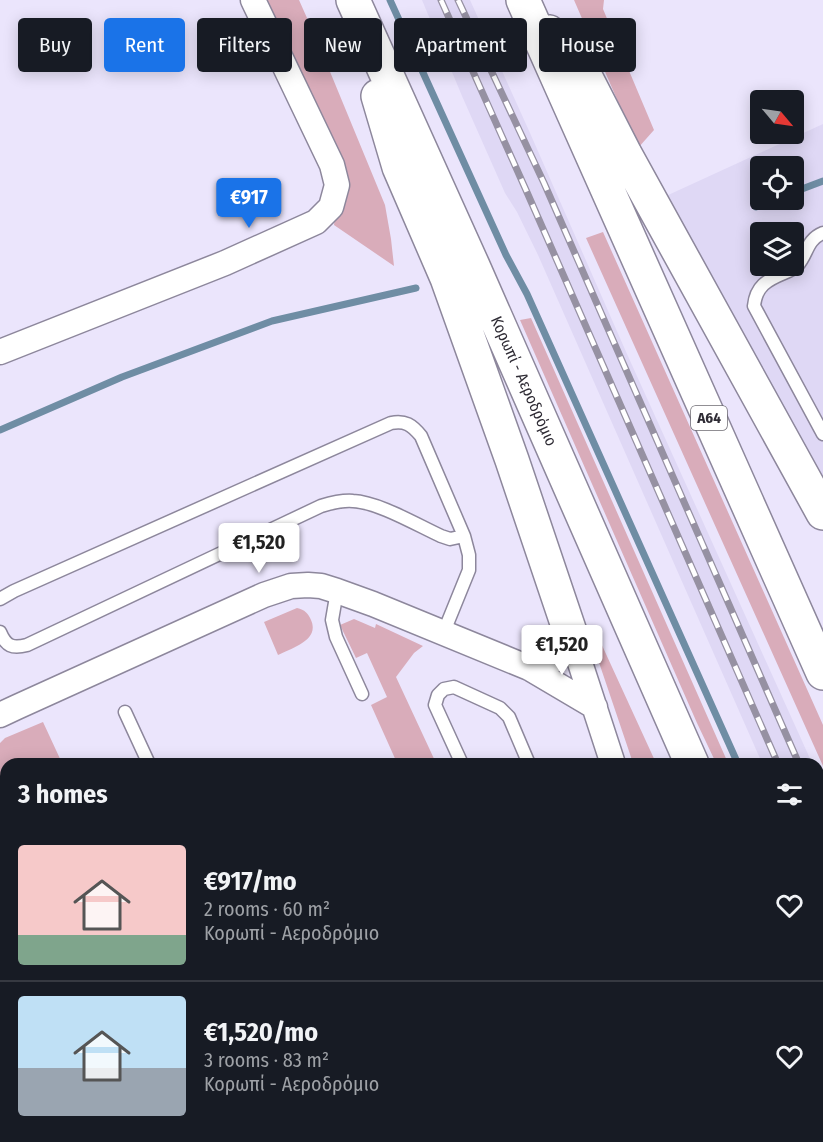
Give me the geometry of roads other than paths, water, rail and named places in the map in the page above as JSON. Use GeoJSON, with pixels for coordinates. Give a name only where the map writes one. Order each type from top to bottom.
{"type":"FeatureCollection","features":[{"type":"Feature","properties":{"kind":"highway"},"geometry":{"type":"LineString","coordinates":[[351,0],[399,167],[447,278],[570,632]]}},
{"type":"Feature","properties":{"kind":"highway","name":"Κορωπί - Αεροδρόμιο"},"geometry":{"type":"LineString","coordinates":[[351,0],[473,266],[689,758]]}},
{"type":"Feature","properties":{"kind":"highway"},"geometry":{"type":"LineString","coordinates":[[524,2],[583,72],[625,154],[823,513]]}},
{"type":"Feature","properties":{"kind":"highway","name":"Α64"},"geometry":{"type":"LineString","coordinates":[[524,2],[823,673]]}},
{"type":"Feature","properties":{"kind":"street"},"geometry":{"type":"LineString","coordinates":[[0,352],[225,263],[316,222],[331,207],[337,185],[332,165],[253,0]]}},
{"type":"Feature","properties":{"kind":"street"},"geometry":{"type":"LineString","coordinates":[[0,715],[264,595],[291,586],[308,585],[321,586],[373,604],[529,668],[594,707]]}},
{"type":"Feature","properties":{"kind":"street"},"geometry":{"type":"LineString","coordinates":[[529,668],[545,668],[560,653],[570,632]]}},
{"type":"Feature","properties":{"kind":"street"},"geometry":{"type":"LineString","coordinates":[[570,632],[611,758]]}},
{"type":"Feature","properties":{"kind":"lane"},"geometry":{"type":"LineString","coordinates":[[823,232],[811,241],[796,268],[763,284],[754,306],[823,434]]}},
{"type":"Feature","properties":{"kind":"lane"},"geometry":{"type":"LineString","coordinates":[[0,599],[391,423],[400,421],[408,423],[421,436],[464,536],[469,555],[469,570],[443,634]]}},
{"type":"Feature","properties":{"kind":"lane"},"geometry":{"type":"LineString","coordinates":[[0,632],[4,642],[11,646],[27,645],[321,506],[337,502],[367,503],[441,536],[450,538],[464,536]]}},
{"type":"Feature","properties":{"kind":"lane"},"geometry":{"type":"LineString","coordinates":[[337,591],[332,612],[336,637],[362,694]]}},
{"type":"Feature","properties":{"kind":"lane"},"geometry":{"type":"LineString","coordinates":[[459,758],[435,705],[438,695],[444,689],[454,687],[500,708],[509,717],[526,758]]}},
{"type":"Feature","properties":{"kind":"lane"},"geometry":{"type":"LineString","coordinates":[[124,712],[146,758]]}},
{"type":"Feature","properties":{"kind":"waterway"},"geometry":{"type":"LineString","coordinates":[[390,0],[506,255],[527,294],[735,758]]}},
{"type":"Feature","properties":{"kind":"waterway"},"geometry":{"type":"LineString","coordinates":[[804,188],[823,181]]}},
{"type":"Feature","properties":{"kind":"waterway"},"geometry":{"type":"LineString","coordinates":[[0,430],[122,377],[272,321],[416,288]]}},
{"type":"Feature","properties":{"kind":"railway"},"geometry":{"type":"LineString","coordinates":[[441,0],[775,758]]}},
{"type":"Feature","properties":{"kind":"railway"},"geometry":{"type":"LineString","coordinates":[[458,0],[544,183],[796,758]]}}]}
